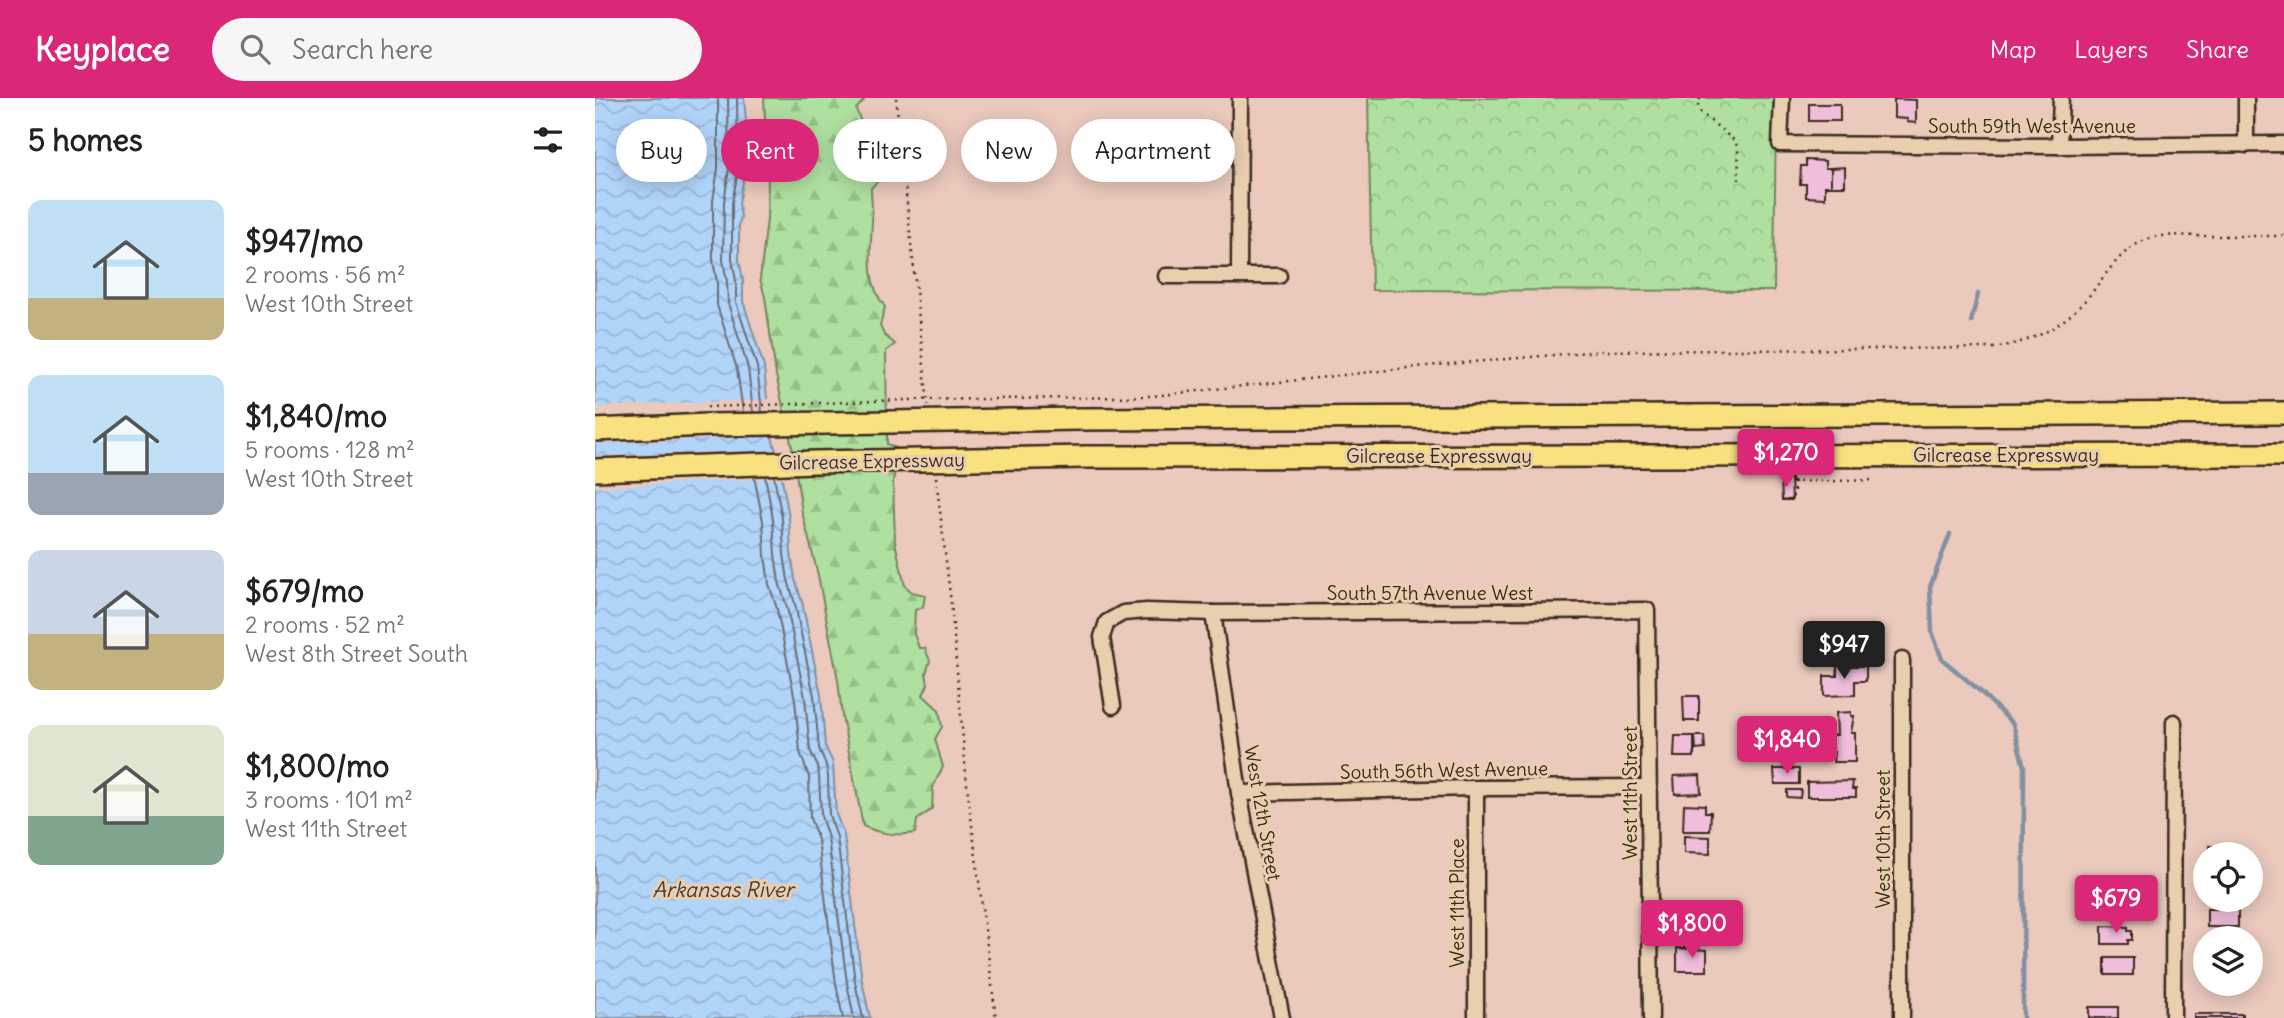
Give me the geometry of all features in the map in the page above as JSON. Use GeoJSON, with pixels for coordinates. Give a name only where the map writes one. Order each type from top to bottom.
{"type":"FeatureCollection","features":[{"type":"Feature","properties":{"kind":"highway","name":"Gilcrease Expressway"},"geometry":{"type":"LineString","coordinates":[[595,430],[1079,408],[2284,413]]}},
{"type":"Feature","properties":{"kind":"highway","name":"Gilcrease Expressway"},"geometry":{"type":"LineString","coordinates":[[595,470],[801,462],[1086,457],[2284,455]]}},
{"type":"Feature","properties":{"kind":"street"},"geometry":{"type":"LineString","coordinates":[[1239,276],[1240,98]]}},
{"type":"Feature","properties":{"kind":"street","name":"South 59th West Avenue"},"geometry":{"type":"LineString","coordinates":[[1782,98],[1780,144],[2284,144]]}},
{"type":"Feature","properties":{"kind":"street"},"geometry":{"type":"LineString","coordinates":[[2059,146],[2061,98]]}},
{"type":"Feature","properties":{"kind":"street"},"geometry":{"type":"LineString","coordinates":[[2246,98],[2246,145]]}},
{"type":"Feature","properties":{"kind":"street"},"geometry":{"type":"LineString","coordinates":[[1166,276],[1279,276]]}},
{"type":"Feature","properties":{"kind":"street","name":"South 57th Avenue West"},"geometry":{"type":"LineString","coordinates":[[1113,706],[1102,637],[1107,622],[1123,613],[1647,610]]}},
{"type":"Feature","properties":{"kind":"street","name":"West 11th Street"},"geometry":{"type":"LineString","coordinates":[[1647,610],[1651,1018]]}},
{"type":"Feature","properties":{"kind":"street","name":"West 12th Street"},"geometry":{"type":"LineString","coordinates":[[1213,613],[1239,793],[1282,1018]]}},
{"type":"Feature","properties":{"kind":"street","name":"West 10th Street"},"geometry":{"type":"LineString","coordinates":[[1902,660],[1902,1018]]}},
{"type":"Feature","properties":{"kind":"street"},"geometry":{"type":"LineString","coordinates":[[2173,1018],[2174,722]]}},
{"type":"Feature","properties":{"kind":"street","name":"South 56th West Avenue"},"geometry":{"type":"LineString","coordinates":[[1239,793],[1649,787]]}},
{"type":"Feature","properties":{"kind":"street","name":"West 11th Place"},"geometry":{"type":"LineString","coordinates":[[1476,788],[1476,1018]]}},
{"type":"Feature","properties":{"kind":"path"},"geometry":{"type":"LineString","coordinates":[[896,98],[928,404]]}},
{"type":"Feature","properties":{"kind":"path"},"geometry":{"type":"LineString","coordinates":[[1700,98],[1700,112],[1735,141],[1738,149],[1739,180]]}},
{"type":"Feature","properties":{"kind":"path"},"geometry":{"type":"LineString","coordinates":[[699,407],[906,400],[1079,408],[1152,396],[1426,366],[1600,351],[1993,348],[2022,344],[2057,325],[2087,297],[2112,265],[2142,241],[2156,236],[2284,236]]}},
{"type":"Feature","properties":{"kind":"path"},"geometry":{"type":"LineString","coordinates":[[935,471],[951,603],[967,785],[996,1018]]}},
{"type":"Feature","properties":{"kind":"path"},"geometry":{"type":"LineString","coordinates":[[1792,496],[1793,482],[1877,481]]}},
{"type":"Feature","properties":{"kind":"green space"},"geometry":{"type":"Polygon","coordinates":[[[764,98],[866,98],[856,109],[860,119],[833,119],[833,182],[877,182],[871,188],[870,255],[874,287],[885,307],[880,326],[884,335],[895,344],[886,351],[887,444],[896,448],[897,461],[893,481],[895,542],[905,586],[912,592],[925,595],[923,607],[915,610],[914,634],[919,648],[925,648],[930,661],[926,673],[928,684],[923,695],[939,710],[942,727],[935,739],[943,767],[933,787],[932,809],[917,820],[915,833],[888,834],[863,826],[842,716],[838,680],[818,575],[802,512],[760,279],[768,182],[819,182],[819,119],[765,119],[764,98]]]}},
{"type":"Feature","properties":{"kind":"green space"},"geometry":{"type":"Polygon","coordinates":[[[1368,98],[1776,98],[1774,291],[1372,290],[1368,98]]]}},
{"type":"Feature","properties":{"kind":"water","name":"Arkansas River"},"geometry":{"type":"Polygon","coordinates":[[[595,98],[744,98],[746,119],[721,119],[721,182],[743,182],[739,203],[739,259],[743,301],[764,367],[770,430],[789,517],[795,579],[821,695],[825,746],[833,763],[836,814],[844,835],[862,981],[870,1018],[595,1018],[595,98]]]}},
{"type":"Feature","properties":{"kind":"pier"},"geometry":{"type":"Polygon","coordinates":[[[771,399],[775,436],[595,444],[595,407],[771,399]]]}},
{"type":"Feature","properties":{"kind":"pier"},"geometry":{"type":"Polygon","coordinates":[[[778,450],[782,458],[784,478],[595,487],[595,456],[778,450]]]}},
{"type":"Feature","properties":{"kind":"building"},"geometry":{"type":"Polygon","coordinates":[[[1894,99],[1916,100],[1916,123],[1894,118],[1894,99]]]}},
{"type":"Feature","properties":{"kind":"building"},"geometry":{"type":"Polygon","coordinates":[[[1809,104],[1840,104],[1840,121],[1809,121],[1809,104]]]}},
{"type":"Feature","properties":{"kind":"building"},"geometry":{"type":"Polygon","coordinates":[[[1806,160],[1825,161],[1825,168],[1831,168],[1831,186],[1825,186],[1825,198],[1806,197],[1806,184],[1800,184],[1801,166],[1806,166],[1806,160]]]}},
{"type":"Feature","properties":{"kind":"building"},"geometry":{"type":"Polygon","coordinates":[[[1845,167],[1845,186],[1831,186],[1831,168],[1845,167]]]}},
{"type":"Feature","properties":{"kind":"building"},"geometry":{"type":"Polygon","coordinates":[[[1781,478],[1791,478],[1792,500],[1782,500],[1781,478]]]}},
{"type":"Feature","properties":{"kind":"building"},"geometry":{"type":"Polygon","coordinates":[[[1837,666],[1866,666],[1866,681],[1855,681],[1855,695],[1824,696],[1824,676],[1837,676],[1837,666]]]}},
{"type":"Feature","properties":{"kind":"building"},"geometry":{"type":"Polygon","coordinates":[[[1683,696],[1699,696],[1699,721],[1684,721],[1683,696]]]}},
{"type":"Feature","properties":{"kind":"building"},"geometry":{"type":"Polygon","coordinates":[[[1851,712],[1851,716],[1854,716],[1851,733],[1855,733],[1855,762],[1833,762],[1834,752],[1814,752],[1814,735],[1837,735],[1836,713],[1851,712]]]}},
{"type":"Feature","properties":{"kind":"building"},"geometry":{"type":"Polygon","coordinates":[[[1675,736],[1694,736],[1694,757],[1674,757],[1675,736]]]}},
{"type":"Feature","properties":{"kind":"building"},"geometry":{"type":"Polygon","coordinates":[[[1695,736],[1704,736],[1705,749],[1696,750],[1695,736]]]}},
{"type":"Feature","properties":{"kind":"building"},"geometry":{"type":"Polygon","coordinates":[[[1770,738],[1784,738],[1784,751],[1770,752],[1770,738]]]}},
{"type":"Feature","properties":{"kind":"building"},"geometry":{"type":"Polygon","coordinates":[[[1774,769],[1799,769],[1799,784],[1775,784],[1774,769]]]}},
{"type":"Feature","properties":{"kind":"building"},"geometry":{"type":"Polygon","coordinates":[[[1700,775],[1701,793],[1675,794],[1674,776],[1700,775]]]}},
{"type":"Feature","properties":{"kind":"building"},"geometry":{"type":"Polygon","coordinates":[[[1853,781],[1852,789],[1856,789],[1856,797],[1807,797],[1807,782],[1853,781]]]}},
{"type":"Feature","properties":{"kind":"building"},"geometry":{"type":"Polygon","coordinates":[[[1787,790],[1801,790],[1800,798],[1787,797],[1787,790]]]}},
{"type":"Feature","properties":{"kind":"building"},"geometry":{"type":"Polygon","coordinates":[[[1684,804],[1705,805],[1705,812],[1711,812],[1710,831],[1683,831],[1684,804]]]}},
{"type":"Feature","properties":{"kind":"building"},"geometry":{"type":"Polygon","coordinates":[[[1684,836],[1710,837],[1710,854],[1684,853],[1684,836]]]}},
{"type":"Feature","properties":{"kind":"building"},"geometry":{"type":"Polygon","coordinates":[[[2113,890],[2131,890],[2130,898],[2141,898],[2141,915],[2113,915],[2113,890]]]}},
{"type":"Feature","properties":{"kind":"building"},"geometry":{"type":"Polygon","coordinates":[[[2207,912],[2238,912],[2238,926],[2207,926],[2207,912]]]}},
{"type":"Feature","properties":{"kind":"building"},"geometry":{"type":"Polygon","coordinates":[[[2102,926],[2128,927],[2128,931],[2132,931],[2132,940],[2128,940],[2128,944],[2102,944],[2102,926]]]}},
{"type":"Feature","properties":{"kind":"building"},"geometry":{"type":"Polygon","coordinates":[[[1699,937],[1699,947],[1684,947],[1684,938],[1699,937]]]}},
{"type":"Feature","properties":{"kind":"building"},"geometry":{"type":"Polygon","coordinates":[[[1677,948],[1707,950],[1707,971],[1677,971],[1677,948]]]}},
{"type":"Feature","properties":{"kind":"building"},"geometry":{"type":"Polygon","coordinates":[[[2105,958],[2133,958],[2133,975],[2105,975],[2105,958]]]}},
{"type":"Feature","properties":{"kind":"building"},"geometry":{"type":"Polygon","coordinates":[[[2089,1007],[2118,1007],[2118,1018],[2089,1018],[2089,1007]]]}},
{"type":"Feature","properties":{"kind":"building"},"geometry":{"type":"Polygon","coordinates":[[[2194,1014],[2242,1014],[2242,1018],[2194,1018],[2194,1014]]]}},
{"type":"Feature","properties":{"kind":"waterway"},"geometry":{"type":"LineString","coordinates":[[1971,322],[1978,294]]}},
{"type":"Feature","properties":{"kind":"waterway"},"geometry":{"type":"LineString","coordinates":[[1950,534],[1930,587],[1932,632],[1942,659],[2013,724],[2024,767],[2023,1018]]}}]}
